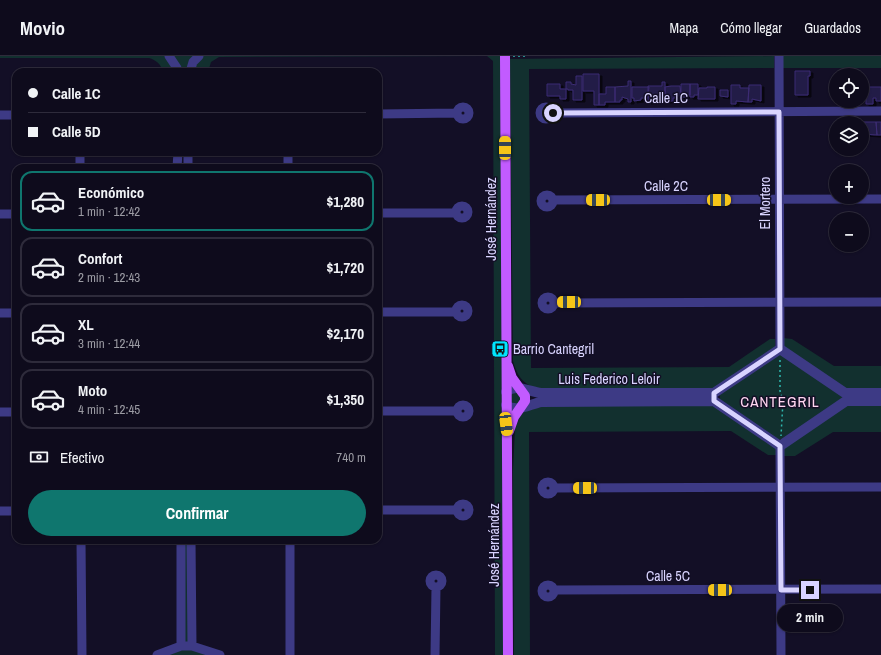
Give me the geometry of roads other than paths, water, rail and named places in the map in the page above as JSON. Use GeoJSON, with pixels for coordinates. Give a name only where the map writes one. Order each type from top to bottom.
{"type":"FeatureCollection","features":[{"type":"Feature","properties":{"kind":"main road","name":"José Hernández"},"geometry":{"type":"LineString","coordinates":[[504,56],[508,655]]}},
{"type":"Feature","properties":{"kind":"main road","name":"José Hernández"},"geometry":{"type":"LineString","coordinates":[[506,359],[512,378],[524,396],[524,401],[521,408],[514,417],[507,435]]}},
{"type":"Feature","properties":{"kind":"street"},"geometry":{"type":"LineString","coordinates":[[170,56],[177,68]]}},
{"type":"Feature","properties":{"kind":"street"},"geometry":{"type":"LineString","coordinates":[[192,68],[199,56]]}},
{"type":"Feature","properties":{"kind":"street","name":"El Mortero"},"geometry":{"type":"LineString","coordinates":[[779,56],[780,349]]}},
{"type":"Feature","properties":{"kind":"street","name":"Calle 1C"},"geometry":{"type":"LineString","coordinates":[[553,113],[881,111]]}},
{"type":"Feature","properties":{"kind":"street"},"geometry":{"type":"LineString","coordinates":[[382,114],[457,113]]}},
{"type":"Feature","properties":{"kind":"street"},"geometry":{"type":"LineString","coordinates":[[0,115],[12,115]]}},
{"type":"Feature","properties":{"kind":"street","name":"Calle 2C"},"geometry":{"type":"LineString","coordinates":[[553,200],[881,199]]}},
{"type":"Feature","properties":{"kind":"street"},"geometry":{"type":"LineString","coordinates":[[382,213],[456,213]]}},
{"type":"Feature","properties":{"kind":"street"},"geometry":{"type":"LineString","coordinates":[[0,214],[12,214]]}},
{"type":"Feature","properties":{"kind":"street"},"geometry":{"type":"LineString","coordinates":[[554,303],[881,302]]}},
{"type":"Feature","properties":{"kind":"street"},"geometry":{"type":"LineString","coordinates":[[382,312],[456,312]]}},
{"type":"Feature","properties":{"kind":"street"},"geometry":{"type":"LineString","coordinates":[[0,313],[12,313]]}},
{"type":"Feature","properties":{"kind":"street"},"geometry":{"type":"LineString","coordinates":[[780,446],[714,397],[780,349],[846,397],[881,401]]}},
{"type":"Feature","properties":{"kind":"street","name":"Luis Federico Leloir"},"geometry":{"type":"LineString","coordinates":[[506,392],[509,389],[520,388],[541,393],[714,397]]}},
{"type":"Feature","properties":{"kind":"street"},"geometry":{"type":"LineString","coordinates":[[780,446],[846,397],[881,393]]}},
{"type":"Feature","properties":{"kind":"street","name":"Luis Federico Leloir"},"geometry":{"type":"LineString","coordinates":[[506,405],[510,408],[516,409],[541,402],[714,397]]}},
{"type":"Feature","properties":{"kind":"street"},"geometry":{"type":"LineString","coordinates":[[382,411],[457,411]]}},
{"type":"Feature","properties":{"kind":"street"},"geometry":{"type":"LineString","coordinates":[[0,412],[12,412]]}},
{"type":"Feature","properties":{"kind":"street"},"geometry":{"type":"LineString","coordinates":[[780,446],[781,655]]}},
{"type":"Feature","properties":{"kind":"street"},"geometry":{"type":"LineString","coordinates":[[554,488],[881,487]]}},
{"type":"Feature","properties":{"kind":"street"},"geometry":{"type":"LineString","coordinates":[[382,510],[457,510]]}},
{"type":"Feature","properties":{"kind":"street"},"geometry":{"type":"LineString","coordinates":[[0,511],[12,511]]}},
{"type":"Feature","properties":{"kind":"street"},"geometry":{"type":"LineString","coordinates":[[81,544],[82,654]]}},
{"type":"Feature","properties":{"kind":"street"},"geometry":{"type":"LineString","coordinates":[[181,544],[181,646]]}},
{"type":"Feature","properties":{"kind":"street"},"geometry":{"type":"LineString","coordinates":[[191,544],[192,646]]}},
{"type":"Feature","properties":{"kind":"street"},"geometry":{"type":"LineString","coordinates":[[290,544],[290,654]]}},
{"type":"Feature","properties":{"kind":"street"},"geometry":{"type":"LineString","coordinates":[[436,587],[436,655]]}},
{"type":"Feature","properties":{"kind":"street","name":"Calle 5C"},"geometry":{"type":"LineString","coordinates":[[554,590],[881,589]]}},
{"type":"Feature","properties":{"kind":"street"},"geometry":{"type":"LineString","coordinates":[[162,654],[181,646],[192,646],[208,653],[220,655]]}},
{"type":"Feature","properties":{"kind":"place","name":"Barrio Cantegril"},"geometry":{"type":"Point","coordinates":[500,349]}},
{"type":"Feature","properties":{"kind":"district","name":"CANTEGRIL"},"geometry":{"type":"Point","coordinates":[780,401]}}]}
